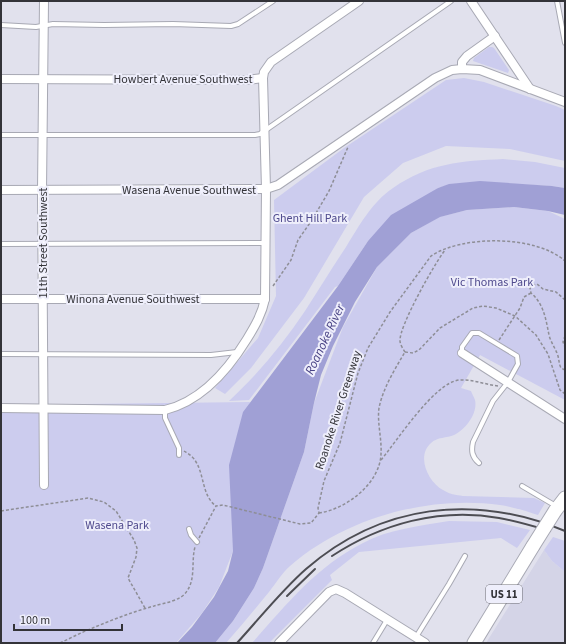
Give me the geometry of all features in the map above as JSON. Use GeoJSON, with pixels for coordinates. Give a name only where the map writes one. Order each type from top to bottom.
{"type":"FeatureCollection","features":[{"type":"Feature","properties":{"kind":"main road","name":"US 11"},"geometry":{"type":"LineString","coordinates":[[474,643],[559,506]]}},
{"type":"Feature","properties":{"kind":"street","name":"11th Street Southwest"},"geometry":{"type":"LineString","coordinates":[[44,1],[42,190],[44,485]]}},
{"type":"Feature","properties":{"kind":"street","name":"Howbert Avenue Southwest"},"geometry":{"type":"LineString","coordinates":[[1,79],[247,80],[263,78],[264,72],[270,62],[359,1]]}},
{"type":"Feature","properties":{"kind":"street"},"geometry":{"type":"LineString","coordinates":[[471,1],[530,89]]}},
{"type":"Feature","properties":{"kind":"street"},"geometry":{"type":"LineString","coordinates":[[462,69],[462,62],[467,56],[495,36]]}},
{"type":"Feature","properties":{"kind":"street","name":"Wasena Avenue Southwest"},"geometry":{"type":"LineString","coordinates":[[1,190],[266,189],[278,185],[435,78],[452,70],[480,70],[565,102]]}},
{"type":"Feature","properties":{"kind":"street"},"geometry":{"type":"LineString","coordinates":[[1,408],[165,410],[183,404],[192,399],[222,374],[240,352],[260,317],[265,299],[266,189],[263,78]]}},
{"type":"Feature","properties":{"kind":"street","name":"Winona Avenue Southwest"},"geometry":{"type":"LineString","coordinates":[[1,299],[265,299]]}},
{"type":"Feature","properties":{"kind":"street"},"geometry":{"type":"LineString","coordinates":[[462,353],[565,419]]}},
{"type":"Feature","properties":{"kind":"street"},"geometry":{"type":"LineString","coordinates":[[279,643],[329,592],[336,590],[345,593],[425,643]]}},
{"type":"Feature","properties":{"kind":"lane"},"geometry":{"type":"LineString","coordinates":[[1,25],[36,27],[53,24],[173,24],[231,26],[238,24],[273,1]]}},
{"type":"Feature","properties":{"kind":"lane"},"geometry":{"type":"LineString","coordinates":[[1,135],[255,135],[265,131],[451,1]]}},
{"type":"Feature","properties":{"kind":"lane"},"geometry":{"type":"LineString","coordinates":[[557,1],[565,43]]}},
{"type":"Feature","properties":{"kind":"lane"},"geometry":{"type":"LineString","coordinates":[[1,244],[266,243]]}},
{"type":"Feature","properties":{"kind":"lane"},"geometry":{"type":"LineString","coordinates":[[462,353],[462,347],[472,333],[479,333],[517,356],[518,360],[518,364],[508,382],[493,400],[473,442],[473,457],[479,463]]}},
{"type":"Feature","properties":{"kind":"lane"},"geometry":{"type":"LineString","coordinates":[[1,354],[211,355],[240,352]]}},
{"type":"Feature","properties":{"kind":"lane"},"geometry":{"type":"LineString","coordinates":[[165,410],[165,418],[179,448],[178,454]]}},
{"type":"Feature","properties":{"kind":"lane"},"geometry":{"type":"LineString","coordinates":[[522,486],[559,506]]}},
{"type":"Feature","properties":{"kind":"lane"},"geometry":{"type":"LineString","coordinates":[[188,529],[197,542]]}},
{"type":"Feature","properties":{"kind":"lane"},"geometry":{"type":"LineString","coordinates":[[416,637],[449,584],[464,556]]}},
{"type":"Feature","properties":{"kind":"lane"},"geometry":{"type":"LineString","coordinates":[[373,643],[387,620]]}},
{"type":"Feature","properties":{"kind":"path"},"geometry":{"type":"LineString","coordinates":[[265,299],[269,297],[275,283],[290,260],[298,240],[329,191],[348,146],[347,137]]}},
{"type":"Feature","properties":{"kind":"path","name":"Roanoke River Greenway"},"geometry":{"type":"LineString","coordinates":[[319,513],[318,508],[324,481],[340,443],[358,373],[363,360],[390,312],[427,261],[437,252],[458,244],[471,242],[512,242],[537,247],[552,253],[565,261]]}},
{"type":"Feature","properties":{"kind":"path"},"geometry":{"type":"LineString","coordinates":[[179,448],[194,459],[198,466],[210,502],[216,506],[228,505],[300,524],[311,523],[319,513],[337,509],[361,491],[374,478],[378,470],[380,460],[380,407],[388,385],[405,352],[400,341],[402,331],[437,261],[446,249]]}},
{"type":"Feature","properties":{"kind":"path"},"geometry":{"type":"LineString","coordinates":[[565,300],[556,292],[543,289],[537,284],[531,286],[531,293],[542,306],[560,368],[565,370]]}},
{"type":"Feature","properties":{"kind":"path"},"geometry":{"type":"LineString","coordinates":[[497,343],[522,304],[524,296],[531,293]]}},
{"type":"Feature","properties":{"kind":"path"},"geometry":{"type":"LineString","coordinates":[[565,336],[563,342],[565,348]]}},
{"type":"Feature","properties":{"kind":"path"},"geometry":{"type":"LineString","coordinates":[[380,460],[422,407],[449,383],[467,380],[498,386],[508,382]]}},
{"type":"Feature","properties":{"kind":"path"},"geometry":{"type":"LineString","coordinates":[[1,511],[88,498],[104,502],[116,511],[134,540],[137,548],[136,557],[128,578],[145,608]]}},
{"type":"Feature","properties":{"kind":"path"},"geometry":{"type":"LineString","coordinates":[[60,643],[88,630],[145,608],[177,599],[187,592],[193,576],[193,554],[197,542],[216,506]]}},
{"type":"Feature","properties":{"kind":"shaded area"},"geometry":{"type":"Polygon","coordinates":[[[544,550],[552,561],[565,572],[565,643],[486,643],[544,550]]]}},
{"type":"Feature","properties":{"kind":"green space"},"geometry":{"type":"Polygon","coordinates":[[[489,47],[494,48],[509,70],[508,73],[473,61],[474,58],[489,47]]]}},
{"type":"Feature","properties":{"kind":"green space","name":"Ghent Hill Park"},"geometry":{"type":"Polygon","coordinates":[[[464,78],[484,82],[565,110],[565,161],[510,149],[446,146],[403,163],[364,197],[304,298],[251,368],[225,394],[215,388],[258,338],[276,296],[274,200],[344,148],[446,80],[464,78]]]}},
{"type":"Feature","properties":{"kind":"green space"},"geometry":{"type":"Polygon","coordinates":[[[503,159],[535,162],[565,168],[565,188],[540,185],[476,182],[447,185],[438,188],[368,241],[338,286],[335,287],[249,400],[229,401],[270,358],[288,335],[366,215],[385,194],[406,180],[433,168],[459,162],[503,159]]]}},
{"type":"Feature","properties":{"kind":"green space","name":"Vic Thomas Park"},"geometry":{"type":"Polygon","coordinates":[[[514,207],[548,211],[565,219],[565,400],[480,355],[461,388],[471,391],[475,400],[475,410],[473,415],[467,425],[454,435],[433,441],[427,448],[424,455],[424,461],[429,475],[443,490],[455,495],[463,496],[534,498],[545,503],[538,515],[500,505],[473,503],[445,504],[416,507],[362,523],[336,535],[312,549],[290,566],[226,643],[215,643],[233,621],[254,588],[263,568],[304,452],[314,403],[343,327],[377,267],[411,233],[439,217],[467,210],[514,207]]]}},
{"type":"Feature","properties":{"kind":"green space","name":"Wasena Park"},"geometry":{"type":"Polygon","coordinates":[[[250,402],[235,443],[233,551],[219,587],[202,613],[176,643],[1,643],[1,405],[250,402]]]}},
{"type":"Feature","properties":{"kind":"green space"},"geometry":{"type":"Polygon","coordinates":[[[449,521],[497,522],[530,530],[517,548],[501,538],[359,552],[330,575],[332,580],[269,643],[252,643],[303,587],[346,552],[383,534],[449,521]]]}},
{"type":"Feature","properties":{"kind":"green space"},"geometry":{"type":"Polygon","coordinates":[[[553,537],[565,541],[565,572],[552,561],[544,550],[553,537]]]}},
{"type":"Feature","properties":{"kind":"water","name":"Roanoke River"},"geometry":{"type":"Polygon","coordinates":[[[480,181],[565,188],[565,215],[548,211],[514,207],[467,210],[440,217],[411,233],[377,267],[355,302],[333,346],[321,375],[304,452],[263,568],[254,588],[233,621],[215,643],[177,643],[192,627],[214,597],[228,571],[233,551],[229,465],[243,412],[338,286],[368,241],[391,215],[438,188],[449,184],[480,181]]]}},
{"type":"Feature","properties":{"kind":"railway"},"geometry":{"type":"LineString","coordinates":[[237,643],[279,595],[306,569],[335,547],[365,530],[397,518],[430,511],[463,509],[497,512],[531,519],[565,531]]}},
{"type":"Feature","properties":{"kind":"railway"},"geometry":{"type":"LineString","coordinates":[[332,556],[370,535],[391,527],[433,517],[477,515],[531,525],[550,531]]}},
{"type":"Feature","properties":{"kind":"railway"},"geometry":{"type":"LineString","coordinates":[[287,596],[315,569]]}}]}
